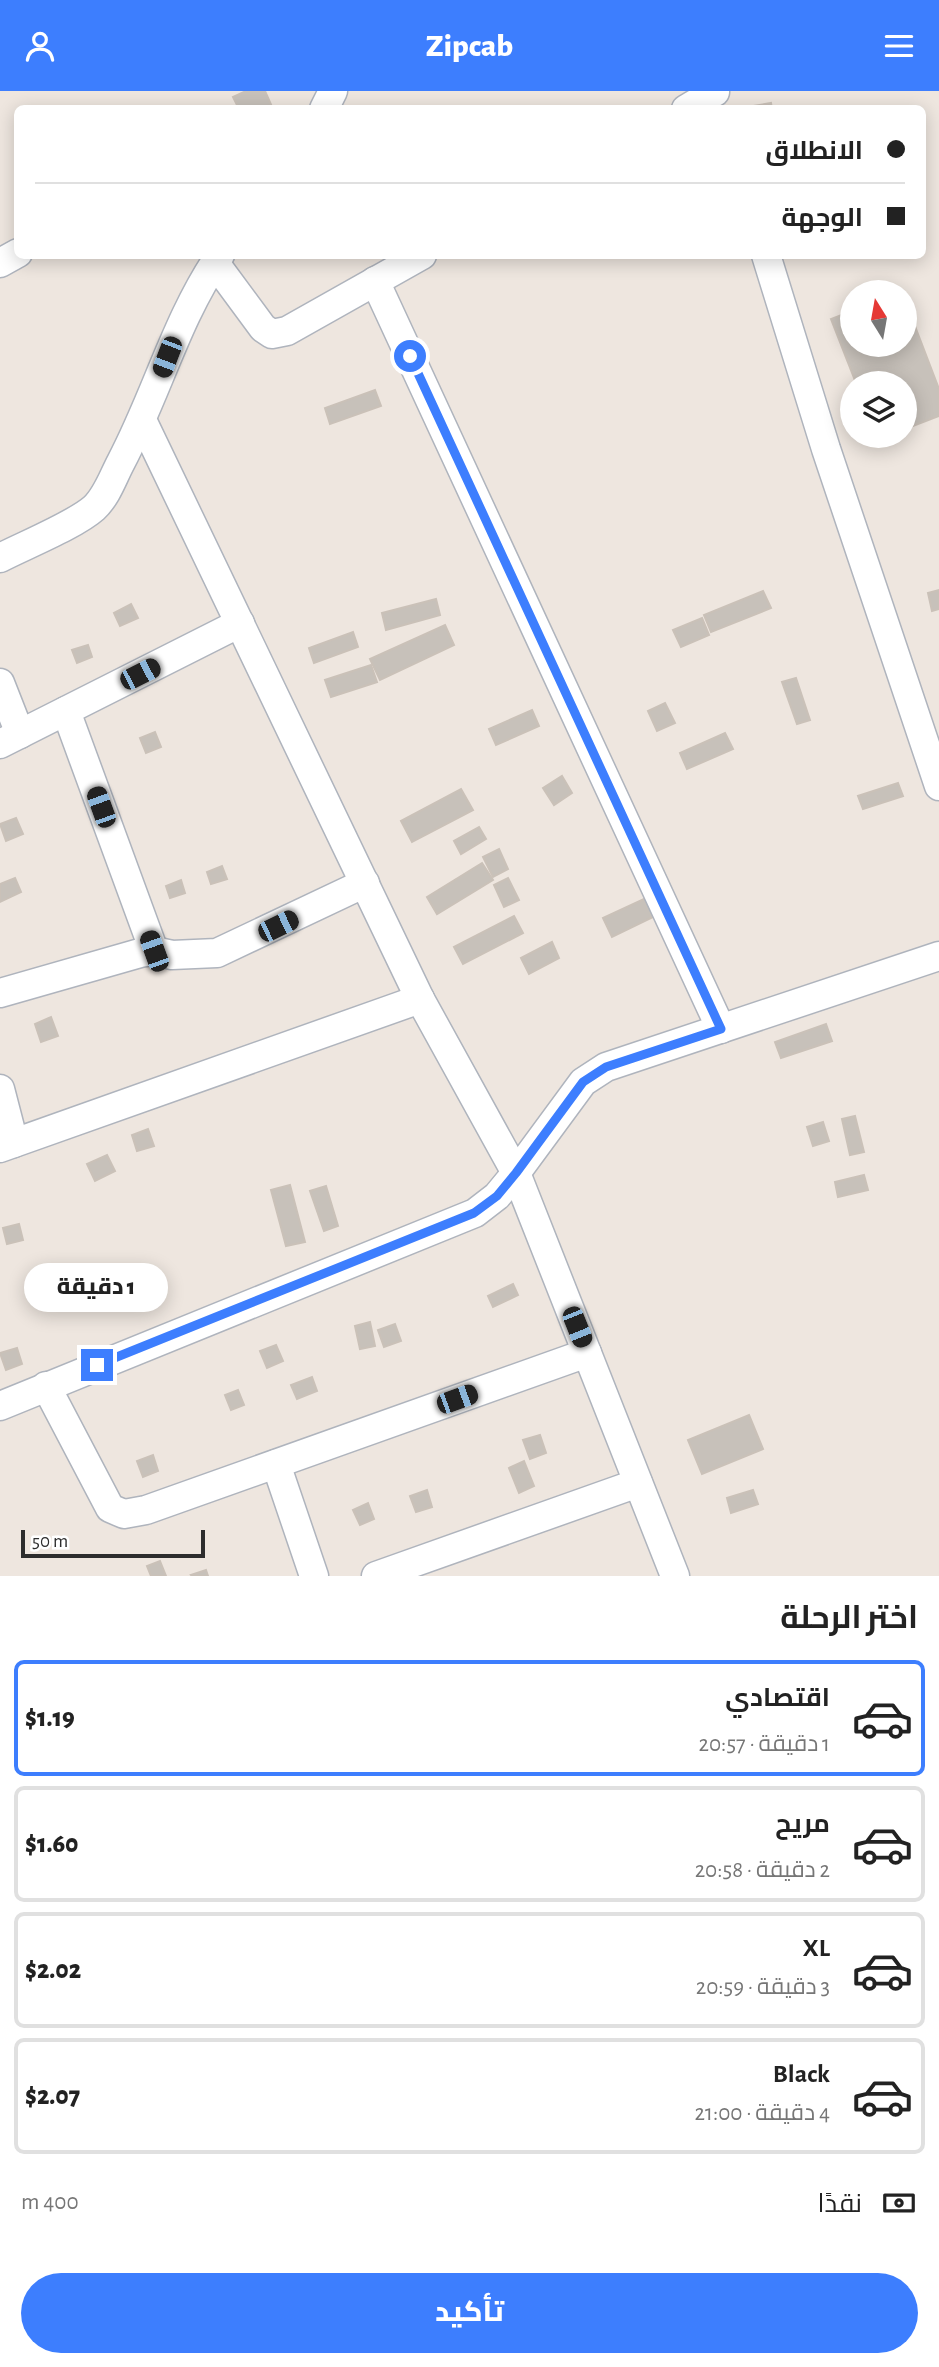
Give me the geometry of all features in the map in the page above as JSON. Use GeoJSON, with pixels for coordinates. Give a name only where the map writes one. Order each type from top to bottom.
{"type":"FeatureCollection","features":[{"type":"Feature","properties":{"kind":"street"},"geometry":{"type":"LineString","coordinates":[[696,105],[717,97]]}},
{"type":"Feature","properties":{"kind":"street"},"geometry":{"type":"LineString","coordinates":[[0,558],[92,510],[100,502],[143,422],[174,339],[194,297],[218,259],[263,328],[272,334],[287,331],[415,259]]}},
{"type":"Feature","properties":{"kind":"street"},"geometry":{"type":"LineString","coordinates":[[767,259],[826,449],[939,786]]}},
{"type":"Feature","properties":{"kind":"street"},"geometry":{"type":"LineString","coordinates":[[375,281],[721,1029]]}},
{"type":"Feature","properties":{"kind":"street"},"geometry":{"type":"LineString","coordinates":[[143,422],[420,999],[516,1173],[675,1576]]}},
{"type":"Feature","properties":{"kind":"street"},"geometry":{"type":"LineString","coordinates":[[0,684],[10,739],[240,623]]}},
{"type":"Feature","properties":{"kind":"street"},"geometry":{"type":"LineString","coordinates":[[65,711],[154,951]]}},
{"type":"Feature","properties":{"kind":"street"},"geometry":{"type":"LineString","coordinates":[[0,993],[140,953],[217,953],[365,883]]}},
{"type":"Feature","properties":{"kind":"street"},"geometry":{"type":"LineString","coordinates":[[0,1406],[474,1213],[497,1196],[583,1082],[606,1067],[939,956]]}},
{"type":"Feature","properties":{"kind":"street"},"geometry":{"type":"LineString","coordinates":[[0,1089],[7,1146],[420,999]]}},
{"type":"Feature","properties":{"kind":"street"},"geometry":{"type":"LineString","coordinates":[[47,1386],[110,1508],[124,1514],[146,1510],[587,1353]]}},
{"type":"Feature","properties":{"kind":"street"},"geometry":{"type":"LineString","coordinates":[[276,1464],[314,1576]]}},
{"type":"Feature","properties":{"kind":"street"},"geometry":{"type":"LineString","coordinates":[[376,1576],[638,1483]]}},
{"type":"Feature","properties":{"kind":"building"},"geometry":{"type":"Polygon","coordinates":[[[246,91],[265,91],[271,105],[237,105],[233,97],[246,91]]]}},
{"type":"Feature","properties":{"kind":"building"},"geometry":{"type":"Polygon","coordinates":[[[840,316],[840,342],[831,319],[840,316]]]}},
{"type":"Feature","properties":{"kind":"building"},"geometry":{"type":"Polygon","coordinates":[[[917,331],[939,389],[939,416],[917,424],[917,371],[851,371],[846,357],[917,357],[917,331]]]}},
{"type":"Feature","properties":{"kind":"building"},"geometry":{"type":"Polygon","coordinates":[[[375,390],[381,406],[330,424],[325,408],[375,390]]]}},
{"type":"Feature","properties":{"kind":"building"},"geometry":{"type":"Polygon","coordinates":[[[939,590],[939,609],[932,611],[928,593],[939,590]]]}},
{"type":"Feature","properties":{"kind":"building"},"geometry":{"type":"Polygon","coordinates":[[[763,591],[771,608],[711,632],[704,615],[763,591]]]}},
{"type":"Feature","properties":{"kind":"building"},"geometry":{"type":"Polygon","coordinates":[[[436,599],[440,615],[386,630],[382,613],[436,599]]]}},
{"type":"Feature","properties":{"kind":"building"},"geometry":{"type":"Polygon","coordinates":[[[131,604],[138,618],[120,626],[114,613],[131,604]]]}},
{"type":"Feature","properties":{"kind":"building"},"geometry":{"type":"Polygon","coordinates":[[[702,618],[709,635],[681,647],[673,630],[702,618]]]}},
{"type":"Feature","properties":{"kind":"building"},"geometry":{"type":"Polygon","coordinates":[[[445,625],[454,645],[380,680],[370,659],[445,625]]]}},
{"type":"Feature","properties":{"kind":"building"},"geometry":{"type":"Polygon","coordinates":[[[353,632],[358,647],[314,663],[309,648],[353,632]]]}},
{"type":"Feature","properties":{"kind":"building"},"geometry":{"type":"Polygon","coordinates":[[[88,645],[92,657],[77,663],[72,650],[88,645]]]}},
{"type":"Feature","properties":{"kind":"building"},"geometry":{"type":"Polygon","coordinates":[[[371,665],[377,682],[331,697],[325,680],[371,665]]]}},
{"type":"Feature","properties":{"kind":"building"},"geometry":{"type":"Polygon","coordinates":[[[796,678],[810,720],[797,724],[782,682],[796,678]]]}},
{"type":"Feature","properties":{"kind":"building"},"geometry":{"type":"Polygon","coordinates":[[[665,703],[675,723],[657,731],[648,711],[665,703]]]}},
{"type":"Feature","properties":{"kind":"building"},"geometry":{"type":"Polygon","coordinates":[[[532,710],[539,726],[496,745],[489,729],[532,710]]]}},
{"type":"Feature","properties":{"kind":"building"},"geometry":{"type":"Polygon","coordinates":[[[155,732],[161,747],[146,753],[140,738],[155,732]]]}},
{"type":"Feature","properties":{"kind":"building"},"geometry":{"type":"Polygon","coordinates":[[[725,733],[733,749],[687,769],[680,753],[725,733]]]}},
{"type":"Feature","properties":{"kind":"building"},"geometry":{"type":"Polygon","coordinates":[[[562,776],[572,793],[554,805],[543,788],[562,776]]]}},
{"type":"Feature","properties":{"kind":"building"},"geometry":{"type":"Polygon","coordinates":[[[898,783],[903,796],[863,809],[858,796],[898,783]]]}},
{"type":"Feature","properties":{"kind":"building"},"geometry":{"type":"Polygon","coordinates":[[[461,789],[473,810],[412,842],[401,821],[461,789]]]}},
{"type":"Feature","properties":{"kind":"building"},"geometry":{"type":"Polygon","coordinates":[[[16,818],[23,834],[6,841],[0,824],[16,818]]]}},
{"type":"Feature","properties":{"kind":"building"},"geometry":{"type":"Polygon","coordinates":[[[479,827],[486,839],[461,854],[454,841],[479,827]]]}},
{"type":"Feature","properties":{"kind":"building"},"geometry":{"type":"Polygon","coordinates":[[[499,849],[508,869],[493,877],[483,857],[499,849]]]}},
{"type":"Feature","properties":{"kind":"building"},"geometry":{"type":"Polygon","coordinates":[[[482,863],[493,880],[437,914],[427,897],[482,863]]]}},
{"type":"Feature","properties":{"kind":"building"},"geometry":{"type":"Polygon","coordinates":[[[222,866],[227,879],[211,884],[207,872],[222,866]]]}},
{"type":"Feature","properties":{"kind":"building"},"geometry":{"type":"Polygon","coordinates":[[[15,878],[21,892],[0,902],[0,884],[15,878]]]}},
{"type":"Feature","properties":{"kind":"building"},"geometry":{"type":"Polygon","coordinates":[[[508,878],[519,900],[504,907],[494,885],[508,878]]]}},
{"type":"Feature","properties":{"kind":"building"},"geometry":{"type":"Polygon","coordinates":[[[181,880],[185,893],[170,898],[166,886],[181,880]]]}},
{"type":"Feature","properties":{"kind":"building"},"geometry":{"type":"Polygon","coordinates":[[[646,898],[655,916],[612,937],[603,918],[646,898]]]}},
{"type":"Feature","properties":{"kind":"building"},"geometry":{"type":"Polygon","coordinates":[[[514,916],[523,933],[463,964],[454,947],[514,916]]]}},
{"type":"Feature","properties":{"kind":"building"},"geometry":{"type":"Polygon","coordinates":[[[552,942],[559,958],[529,974],[521,958],[552,942]]]}},
{"type":"Feature","properties":{"kind":"building"},"geometry":{"type":"Polygon","coordinates":[[[51,1017],[58,1036],[41,1042],[35,1024],[51,1017]]]}},
{"type":"Feature","properties":{"kind":"building"},"geometry":{"type":"Polygon","coordinates":[[[826,1024],[832,1041],[781,1058],[775,1042],[826,1024]]]}},
{"type":"Feature","properties":{"kind":"building"},"geometry":{"type":"Polygon","coordinates":[[[855,1116],[864,1152],[850,1155],[842,1119],[855,1116]]]}},
{"type":"Feature","properties":{"kind":"building"},"geometry":{"type":"Polygon","coordinates":[[[823,1122],[829,1141],[813,1146],[807,1127],[823,1122]]]}},
{"type":"Feature","properties":{"kind":"building"},"geometry":{"type":"Polygon","coordinates":[[[148,1129],[154,1146],[137,1151],[132,1135],[148,1129]]]}},
{"type":"Feature","properties":{"kind":"building"},"geometry":{"type":"Polygon","coordinates":[[[107,1155],[115,1171],[95,1181],[87,1164],[107,1155]]]}},
{"type":"Feature","properties":{"kind":"building"},"geometry":{"type":"Polygon","coordinates":[[[864,1175],[868,1190],[838,1197],[835,1182],[864,1175]]]}},
{"type":"Feature","properties":{"kind":"building"},"geometry":{"type":"Polygon","coordinates":[[[290,1185],[305,1242],[286,1246],[271,1190],[290,1185]]]}},
{"type":"Feature","properties":{"kind":"building"},"geometry":{"type":"Polygon","coordinates":[[[326,1186],[338,1226],[324,1231],[310,1191],[326,1186]]]}},
{"type":"Feature","properties":{"kind":"building"},"geometry":{"type":"Polygon","coordinates":[[[19,1224],[23,1240],[7,1244],[3,1228],[19,1224]]]}},
{"type":"Feature","properties":{"kind":"building"},"geometry":{"type":"Polygon","coordinates":[[[513,1284],[518,1295],[493,1307],[488,1296],[513,1284]]]}},
{"type":"Feature","properties":{"kind":"building"},"geometry":{"type":"Polygon","coordinates":[[[370,1322],[375,1346],[360,1349],[355,1326],[370,1322]]]}},
{"type":"Feature","properties":{"kind":"building"},"geometry":{"type":"Polygon","coordinates":[[[395,1324],[401,1341],[384,1347],[378,1330],[395,1324]]]}},
{"type":"Feature","properties":{"kind":"building"},"geometry":{"type":"Polygon","coordinates":[[[276,1345],[283,1361],[267,1368],[260,1351],[276,1345]]]}},
{"type":"Feature","properties":{"kind":"building"},"geometry":{"type":"Polygon","coordinates":[[[17,1348],[22,1364],[6,1370],[0,1353],[17,1348]]]}},
{"type":"Feature","properties":{"kind":"building"},"geometry":{"type":"Polygon","coordinates":[[[312,1377],[317,1391],[297,1399],[291,1385],[312,1377]]]}},
{"type":"Feature","properties":{"kind":"building"},"geometry":{"type":"Polygon","coordinates":[[[238,1390],[244,1405],[231,1410],[225,1395],[238,1390]]]}},
{"type":"Feature","properties":{"kind":"building"},"geometry":{"type":"Polygon","coordinates":[[[749,1415],[763,1449],[702,1474],[688,1440],[749,1415]]]}},
{"type":"Feature","properties":{"kind":"building"},"geometry":{"type":"Polygon","coordinates":[[[540,1435],[546,1453],[530,1459],[523,1440],[540,1435]]]}},
{"type":"Feature","properties":{"kind":"building"},"geometry":{"type":"Polygon","coordinates":[[[153,1455],[158,1471],[143,1477],[137,1461],[153,1455]]]}},
{"type":"Feature","properties":{"kind":"building"},"geometry":{"type":"Polygon","coordinates":[[[524,1461],[534,1486],[519,1493],[509,1468],[524,1461]]]}},
{"type":"Feature","properties":{"kind":"building"},"geometry":{"type":"Polygon","coordinates":[[[427,1490],[432,1507],[416,1512],[410,1496],[427,1490]]]}},
{"type":"Feature","properties":{"kind":"building"},"geometry":{"type":"Polygon","coordinates":[[[753,1490],[758,1504],[731,1513],[727,1498],[753,1490]]]}},
{"type":"Feature","properties":{"kind":"building"},"geometry":{"type":"Polygon","coordinates":[[[368,1503],[374,1519],[360,1525],[353,1510],[368,1503]]]}},
{"type":"Feature","properties":{"kind":"building"},"geometry":{"type":"Polygon","coordinates":[[[160,1561],[166,1576],[151,1576],[147,1566],[160,1561]]]}},
{"type":"Feature","properties":{"kind":"building"},"geometry":{"type":"Polygon","coordinates":[[[206,1570],[208,1576],[191,1575],[206,1570]]]}},
{"type":"Feature","properties":{"kind":"route"},"geometry":{"type":"LineString","coordinates":[[97,1365],[474,1213],[497,1196],[583,1082],[606,1067],[721,1029],[410,356]]}}]}
